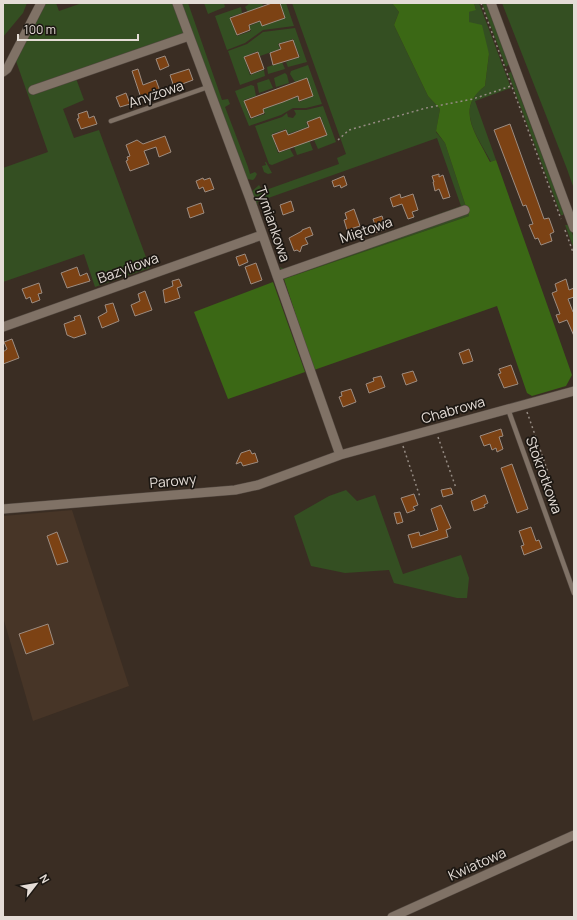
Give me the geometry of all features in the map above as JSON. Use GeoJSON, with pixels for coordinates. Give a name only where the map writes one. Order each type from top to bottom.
{"type":"FeatureCollection","features":[{"type":"Feature","properties":{"kind":"street"},"geometry":{"type":"LineString","coordinates":[[3,72],[7,69],[41,3]]}},
{"type":"Feature","properties":{"kind":"street","name":"Tymiankowa"},"geometry":{"type":"LineString","coordinates":[[177,3],[277,276],[340,455]]}},
{"type":"Feature","properties":{"kind":"street"},"geometry":{"type":"LineString","coordinates":[[490,3],[574,228]]}},
{"type":"Feature","properties":{"kind":"street"},"geometry":{"type":"LineString","coordinates":[[32,90],[190,36]]}},
{"type":"Feature","properties":{"kind":"street","name":"Miętowa"},"geometry":{"type":"LineString","coordinates":[[277,276],[465,210]]}},
{"type":"Feature","properties":{"kind":"street","name":"Bazyliowa"},"geometry":{"type":"LineString","coordinates":[[3,327],[262,235]]}},
{"type":"Feature","properties":{"kind":"street","name":"Chabrowa"},"geometry":{"type":"LineString","coordinates":[[340,455],[574,391]]}},
{"type":"Feature","properties":{"kind":"street","name":"Parowy"},"geometry":{"type":"LineString","coordinates":[[3,509],[235,490],[258,484],[340,455]]}},
{"type":"Feature","properties":{"kind":"street","name":"Kwiatowa"},"geometry":{"type":"LineString","coordinates":[[392,917],[574,835]]}},
{"type":"Feature","properties":{"kind":"lane","name":"Anyżowa"},"geometry":{"type":"LineString","coordinates":[[111,121],[208,87]]}},
{"type":"Feature","properties":{"kind":"lane","name":"Stokrotkowa"},"geometry":{"type":"LineString","coordinates":[[508,409],[574,593]]}},
{"type":"Feature","properties":{"kind":"path"},"geometry":{"type":"LineString","coordinates":[[481,3],[574,255]]}},
{"type":"Feature","properties":{"kind":"path"},"geometry":{"type":"LineString","coordinates":[[338,140],[349,130],[426,108],[473,99],[512,86]]}},
{"type":"Feature","properties":{"kind":"path"},"geometry":{"type":"LineString","coordinates":[[524,405],[548,472]]}},
{"type":"Feature","properties":{"kind":"path"},"geometry":{"type":"LineString","coordinates":[[436,429],[456,488]]}},
{"type":"Feature","properties":{"kind":"path"},"geometry":{"type":"LineString","coordinates":[[400,439],[420,497]]}},
{"type":"Feature","properties":{"kind":"shaded area"},"geometry":{"type":"Polygon","coordinates":[[[72,510],[129,686],[33,721],[3,617],[3,516],[72,510]]]}},
{"type":"Feature","properties":{"kind":"green space"},"geometry":{"type":"Polygon","coordinates":[[[3,3],[27,3],[23,13],[3,37],[3,3]]]}},
{"type":"Feature","properties":{"kind":"green space"},"geometry":{"type":"Polygon","coordinates":[[[45,3],[56,3],[59,11],[82,3],[173,3],[185,35],[74,73],[84,100],[63,109],[74,138],[99,130],[150,268],[95,287],[84,254],[3,282],[3,168],[48,152],[16,61],[45,3]]]}},
{"type":"Feature","properties":{"kind":"green space"},"geometry":{"type":"Polygon","coordinates":[[[180,3],[188,3],[222,100],[228,99],[230,104],[225,107],[250,174],[255,172],[257,174],[253,180],[247,179],[180,3]]]}},
{"type":"Feature","properties":{"kind":"green space"},"geometry":{"type":"Polygon","coordinates":[[[204,3],[224,3],[225,7],[208,14],[204,3]]]}},
{"type":"Feature","properties":{"kind":"green space"},"geometry":{"type":"Polygon","coordinates":[[[250,3],[262,3],[263,6],[248,12],[245,7],[250,3]]]}},
{"type":"Feature","properties":{"kind":"green space"},"geometry":{"type":"Polygon","coordinates":[[[280,3],[286,3],[294,26],[263,30],[245,43],[227,50],[215,16],[241,7],[242,13],[230,17],[237,36],[251,31],[249,26],[269,18],[271,23],[285,18],[280,3]]]}},
{"type":"Feature","properties":{"kind":"green space"},"geometry":{"type":"Polygon","coordinates":[[[292,3],[392,3],[399,12],[394,25],[428,96],[440,109],[436,132],[445,143],[469,216],[284,279],[280,267],[284,269],[461,206],[437,138],[257,202],[258,204],[256,205],[251,192],[259,185],[263,191],[339,164],[337,158],[346,154],[292,3]]]}},
{"type":"Feature","properties":{"kind":"green space"},"geometry":{"type":"Polygon","coordinates":[[[392,3],[474,3],[476,10],[469,12],[469,22],[482,25],[489,54],[485,86],[476,95],[471,104],[471,122],[490,162],[496,160],[572,375],[566,386],[532,396],[527,393],[497,306],[314,370],[284,279],[469,216],[445,143],[436,131],[440,109],[428,96],[394,25],[399,12],[392,3]]]}},
{"type":"Feature","properties":{"kind":"green space"},"geometry":{"type":"Polygon","coordinates":[[[474,3],[479,3],[511,88],[475,101],[496,160],[491,162],[475,132],[471,122],[470,113],[471,104],[476,95],[485,86],[489,54],[469,22],[469,12],[476,9],[474,3]]]}},
{"type":"Feature","properties":{"kind":"green space"},"geometry":{"type":"Polygon","coordinates":[[[482,3],[487,3],[509,64],[506,67],[482,3]]]}},
{"type":"Feature","properties":{"kind":"green space"},"geometry":{"type":"Polygon","coordinates":[[[502,3],[574,3],[574,189],[567,169],[502,3]]]}},
{"type":"Feature","properties":{"kind":"green space"},"geometry":{"type":"Polygon","coordinates":[[[295,28],[307,62],[288,67],[286,62],[300,57],[293,39],[278,44],[280,49],[260,56],[258,51],[244,57],[250,75],[264,70],[265,76],[240,85],[228,51],[247,44],[263,32],[295,28]]]}},
{"type":"Feature","properties":{"kind":"green space"},"geometry":{"type":"Polygon","coordinates":[[[282,62],[285,69],[268,74],[267,67],[282,62]]]}},
{"type":"Feature","properties":{"kind":"green space"},"geometry":{"type":"Polygon","coordinates":[[[308,65],[322,104],[306,108],[293,108],[281,115],[249,126],[235,91],[251,85],[254,86],[256,96],[244,100],[250,119],[265,114],[263,109],[297,97],[299,102],[313,96],[307,78],[295,82],[290,74],[291,71],[308,65]]]}},
{"type":"Feature","properties":{"kind":"green space"},"geometry":{"type":"Polygon","coordinates":[[[511,72],[564,213],[563,215],[561,215],[508,73],[511,72]]]}},
{"type":"Feature","properties":{"kind":"green space"},"geometry":{"type":"Polygon","coordinates":[[[285,73],[289,83],[276,87],[274,78],[285,73]]]}},
{"type":"Feature","properties":{"kind":"green space"},"geometry":{"type":"Polygon","coordinates":[[[269,79],[273,88],[259,93],[257,83],[269,79]]]}},
{"type":"Feature","properties":{"kind":"green space"},"geometry":{"type":"Polygon","coordinates":[[[323,106],[336,142],[318,149],[314,140],[327,135],[321,117],[306,122],[308,127],[288,134],[286,129],[272,134],[278,153],[290,149],[294,156],[272,165],[269,164],[255,126],[282,117],[287,113],[288,117],[293,118],[296,114],[294,110],[306,110],[323,106]]]}},
{"type":"Feature","properties":{"kind":"green space"},"geometry":{"type":"Polygon","coordinates":[[[309,140],[313,150],[297,155],[294,147],[309,140]]]}},
{"type":"Feature","properties":{"kind":"green space"},"geometry":{"type":"Polygon","coordinates":[[[265,162],[272,173],[268,174],[264,172],[262,166],[266,165],[265,162]]]}},
{"type":"Feature","properties":{"kind":"green space"},"geometry":{"type":"Polygon","coordinates":[[[565,225],[569,225],[574,238],[574,249],[565,225]]]}},
{"type":"Feature","properties":{"kind":"green space"},"geometry":{"type":"Polygon","coordinates":[[[273,282],[305,372],[228,399],[194,312],[273,282]]]}},
{"type":"Feature","properties":{"kind":"green space"},"geometry":{"type":"Polygon","coordinates":[[[346,490],[357,501],[375,495],[403,574],[461,555],[469,578],[467,598],[457,598],[394,583],[389,570],[345,573],[311,566],[294,516],[329,496],[346,490]]]}},
{"type":"Feature","properties":{"kind":"building"},"geometry":{"type":"Polygon","coordinates":[[[272,3],[280,3],[285,18],[262,26],[260,21],[249,25],[250,30],[237,35],[230,18],[272,3]]]}},
{"type":"Feature","properties":{"kind":"building"},"geometry":{"type":"Polygon","coordinates":[[[293,40],[299,57],[273,65],[270,53],[281,49],[279,44],[293,40]]]}},
{"type":"Feature","properties":{"kind":"building"},"geometry":{"type":"Polygon","coordinates":[[[258,52],[264,69],[251,74],[244,57],[258,52]]]}},
{"type":"Feature","properties":{"kind":"building"},"geometry":{"type":"Polygon","coordinates":[[[165,56],[169,66],[160,70],[156,59],[165,56]]]}},
{"type":"Feature","properties":{"kind":"building"},"geometry":{"type":"Polygon","coordinates":[[[138,69],[143,85],[156,80],[160,91],[141,98],[132,71],[138,69]]]}},
{"type":"Feature","properties":{"kind":"building"},"geometry":{"type":"Polygon","coordinates":[[[189,69],[193,80],[174,87],[170,75],[189,69]]]}},
{"type":"Feature","properties":{"kind":"building"},"geometry":{"type":"Polygon","coordinates":[[[307,78],[313,96],[299,101],[298,96],[263,109],[264,113],[251,118],[244,101],[307,78]]]}},
{"type":"Feature","properties":{"kind":"building"},"geometry":{"type":"Polygon","coordinates":[[[126,93],[130,104],[120,107],[116,97],[126,93]]]}},
{"type":"Feature","properties":{"kind":"building"},"geometry":{"type":"Polygon","coordinates":[[[87,111],[89,118],[94,116],[97,124],[81,129],[77,119],[79,118],[78,114],[87,111]]]}},
{"type":"Feature","properties":{"kind":"building"},"geometry":{"type":"Polygon","coordinates":[[[320,117],[327,135],[279,152],[272,135],[286,130],[288,135],[291,134],[309,127],[307,122],[320,117]]]}},
{"type":"Feature","properties":{"kind":"building"},"geometry":{"type":"Polygon","coordinates":[[[510,124],[544,219],[549,218],[554,232],[550,234],[552,241],[541,245],[538,238],[535,239],[529,225],[533,224],[526,205],[523,206],[494,130],[510,124]]]}},
{"type":"Feature","properties":{"kind":"building"},"geometry":{"type":"Polygon","coordinates":[[[165,136],[171,152],[159,157],[156,147],[144,151],[149,164],[130,171],[126,161],[128,160],[127,157],[130,156],[126,145],[137,140],[143,144],[165,136]]]}},
{"type":"Feature","properties":{"kind":"building"},"geometry":{"type":"Polygon","coordinates":[[[439,174],[439,177],[443,175],[450,197],[443,199],[439,189],[435,191],[432,176],[439,174]]]}},
{"type":"Feature","properties":{"kind":"building"},"geometry":{"type":"Polygon","coordinates":[[[344,176],[347,185],[341,188],[340,185],[334,187],[332,181],[344,176]]]}},
{"type":"Feature","properties":{"kind":"building"},"geometry":{"type":"Polygon","coordinates":[[[203,178],[204,180],[210,178],[214,189],[205,192],[203,187],[199,189],[196,181],[203,178]]]}},
{"type":"Feature","properties":{"kind":"building"},"geometry":{"type":"Polygon","coordinates":[[[400,194],[401,198],[413,194],[418,210],[412,212],[414,217],[408,219],[402,204],[393,207],[390,198],[400,194]]]}},
{"type":"Feature","properties":{"kind":"building"},"geometry":{"type":"Polygon","coordinates":[[[291,201],[294,211],[283,215],[280,205],[291,201]]]}},
{"type":"Feature","properties":{"kind":"building"},"geometry":{"type":"Polygon","coordinates":[[[201,203],[204,213],[190,218],[187,208],[201,203]]]}},
{"type":"Feature","properties":{"kind":"building"},"geometry":{"type":"Polygon","coordinates":[[[354,209],[360,226],[347,230],[344,220],[347,219],[345,213],[354,209]]]}},
{"type":"Feature","properties":{"kind":"building"},"geometry":{"type":"Polygon","coordinates":[[[382,216],[386,229],[374,233],[372,226],[375,225],[373,219],[382,216]]]}},
{"type":"Feature","properties":{"kind":"building"},"geometry":{"type":"Polygon","coordinates":[[[310,227],[313,235],[305,238],[308,244],[302,246],[300,252],[297,250],[294,251],[289,238],[310,227]]]}},
{"type":"Feature","properties":{"kind":"building"},"geometry":{"type":"Polygon","coordinates":[[[245,254],[248,262],[239,266],[236,257],[245,254]]]}},
{"type":"Feature","properties":{"kind":"building"},"geometry":{"type":"Polygon","coordinates":[[[256,263],[262,280],[251,284],[245,267],[256,263]]]}},
{"type":"Feature","properties":{"kind":"building"},"geometry":{"type":"Polygon","coordinates":[[[77,267],[80,276],[87,273],[90,281],[67,288],[61,273],[77,267]]]}},
{"type":"Feature","properties":{"kind":"building"},"geometry":{"type":"Polygon","coordinates":[[[179,279],[182,286],[177,288],[180,298],[165,303],[163,290],[173,286],[172,281],[179,279]]]}},
{"type":"Feature","properties":{"kind":"building"},"geometry":{"type":"Polygon","coordinates":[[[566,279],[569,290],[574,288],[574,297],[568,299],[573,312],[574,311],[574,336],[567,320],[559,323],[556,315],[560,314],[552,293],[557,291],[555,284],[566,279]]]}},
{"type":"Feature","properties":{"kind":"building"},"geometry":{"type":"Polygon","coordinates":[[[39,283],[42,293],[38,294],[40,300],[32,303],[30,297],[26,299],[22,289],[39,283]]]}},
{"type":"Feature","properties":{"kind":"building"},"geometry":{"type":"Polygon","coordinates":[[[145,291],[152,310],[135,316],[131,305],[140,301],[138,294],[145,291]]]}},
{"type":"Feature","properties":{"kind":"building"},"geometry":{"type":"Polygon","coordinates":[[[113,303],[119,321],[102,328],[98,317],[107,312],[105,305],[113,303]]]}},
{"type":"Feature","properties":{"kind":"building"},"geometry":{"type":"Polygon","coordinates":[[[80,315],[86,334],[74,338],[67,335],[64,324],[75,320],[74,317],[80,315]]]}},
{"type":"Feature","properties":{"kind":"building"},"geometry":{"type":"Polygon","coordinates":[[[12,339],[19,358],[3,364],[3,352],[7,349],[4,342],[12,339]]]}},
{"type":"Feature","properties":{"kind":"building"},"geometry":{"type":"Polygon","coordinates":[[[469,349],[473,361],[463,364],[459,353],[469,349]]]}},
{"type":"Feature","properties":{"kind":"building"},"geometry":{"type":"Polygon","coordinates":[[[511,365],[518,384],[504,388],[498,374],[501,373],[499,369],[511,365]]]}},
{"type":"Feature","properties":{"kind":"building"},"geometry":{"type":"Polygon","coordinates":[[[413,371],[417,381],[406,385],[402,374],[413,371]]]}},
{"type":"Feature","properties":{"kind":"building"},"geometry":{"type":"Polygon","coordinates":[[[381,376],[385,387],[369,393],[366,384],[374,381],[373,378],[381,376]]]}},
{"type":"Feature","properties":{"kind":"building"},"geometry":{"type":"Polygon","coordinates":[[[351,389],[356,402],[343,407],[339,397],[342,396],[341,392],[351,389]]]}},
{"type":"Feature","properties":{"kind":"building"},"geometry":{"type":"Polygon","coordinates":[[[501,429],[503,436],[499,437],[503,449],[497,452],[496,448],[492,450],[490,444],[484,446],[480,436],[501,429]]]}},
{"type":"Feature","properties":{"kind":"building"},"geometry":{"type":"Polygon","coordinates":[[[250,450],[252,454],[255,453],[258,462],[243,466],[241,462],[236,464],[241,453],[250,450]]]}},
{"type":"Feature","properties":{"kind":"building"},"geometry":{"type":"Polygon","coordinates":[[[512,464],[528,509],[517,513],[501,468],[512,464]]]}},
{"type":"Feature","properties":{"kind":"building"},"geometry":{"type":"Polygon","coordinates":[[[451,488],[453,494],[443,497],[441,490],[451,488]]]}},
{"type":"Feature","properties":{"kind":"building"},"geometry":{"type":"Polygon","coordinates":[[[414,494],[418,505],[413,507],[415,510],[407,513],[401,498],[414,494]]]}},
{"type":"Feature","properties":{"kind":"building"},"geometry":{"type":"Polygon","coordinates":[[[485,495],[488,503],[484,505],[485,507],[474,511],[471,501],[485,495]]]}},
{"type":"Feature","properties":{"kind":"building"},"geometry":{"type":"Polygon","coordinates":[[[441,505],[451,528],[446,530],[448,537],[412,548],[408,535],[419,532],[420,536],[438,530],[431,509],[441,505]]]}},
{"type":"Feature","properties":{"kind":"building"},"geometry":{"type":"Polygon","coordinates":[[[400,512],[403,522],[397,524],[394,513],[400,512]]]}},
{"type":"Feature","properties":{"kind":"building"},"geometry":{"type":"Polygon","coordinates":[[[531,527],[536,541],[539,540],[542,548],[524,555],[521,546],[524,545],[519,531],[531,527]]]}},
{"type":"Feature","properties":{"kind":"building"},"geometry":{"type":"Polygon","coordinates":[[[57,532],[68,562],[57,565],[47,536],[57,532]]]}},
{"type":"Feature","properties":{"kind":"building"},"geometry":{"type":"Polygon","coordinates":[[[48,624],[54,644],[26,654],[19,634],[48,624]]]}}]}
